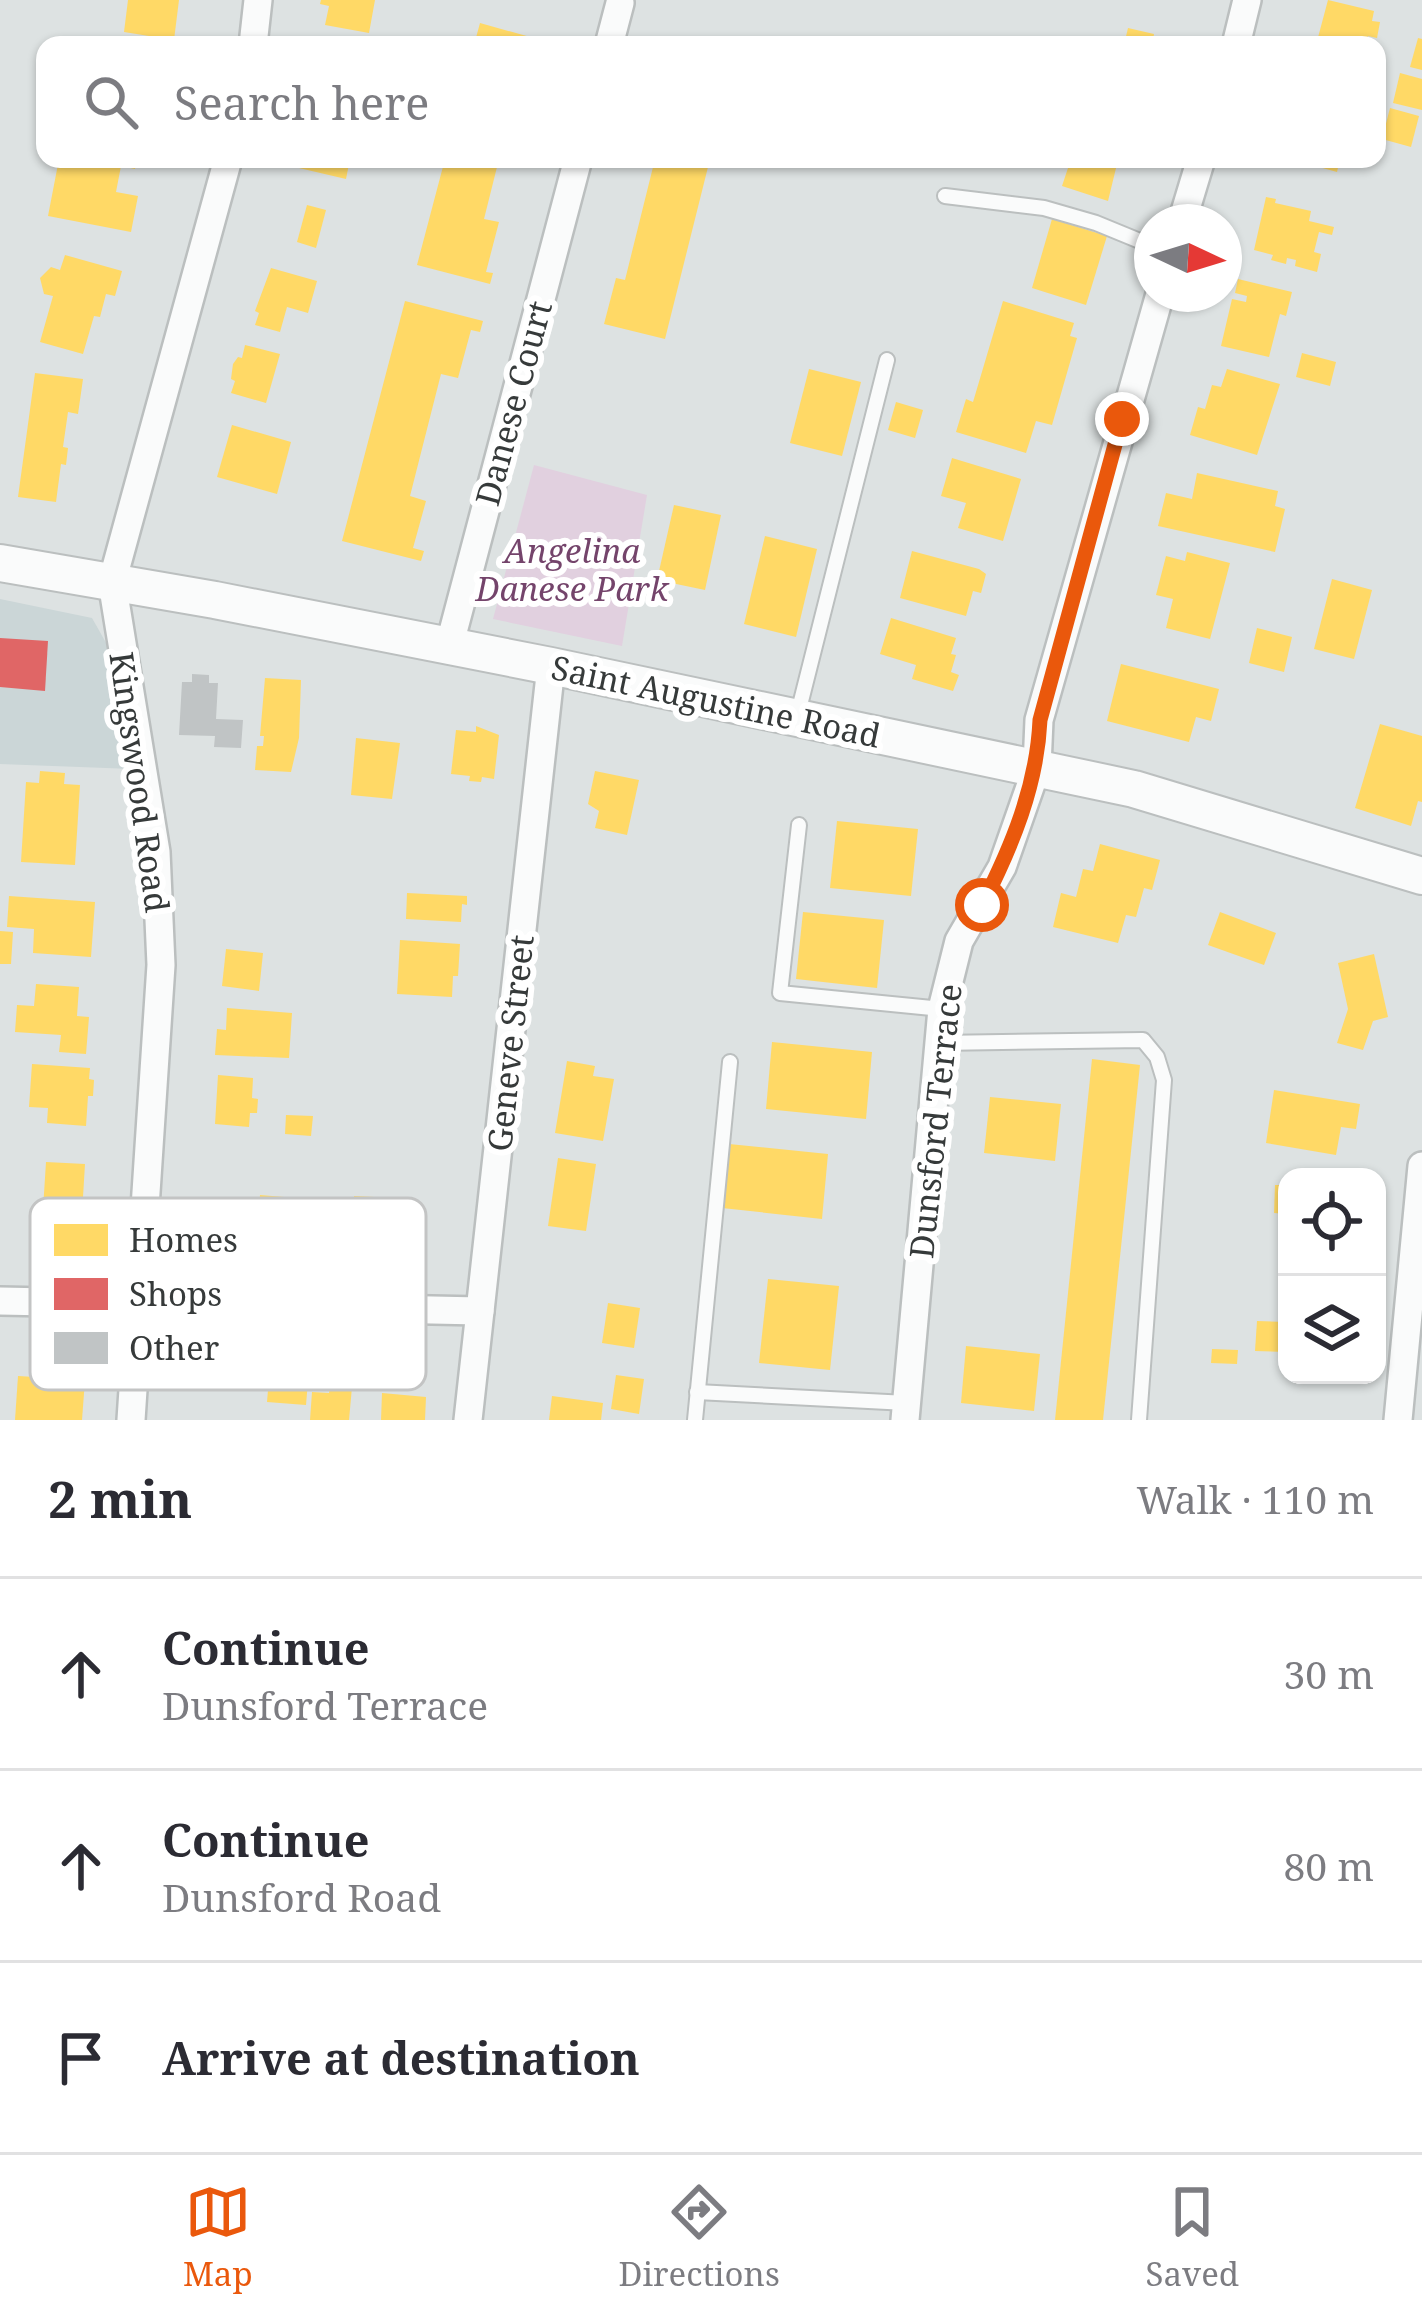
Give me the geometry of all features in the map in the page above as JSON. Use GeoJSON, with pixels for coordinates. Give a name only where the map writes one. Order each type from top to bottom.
{"type":"FeatureCollection","features":[{"type":"Feature","properties":{"kind":"main road","name":"Saint Augustine Road"},"geometry":{"type":"LineString","coordinates":[[0,562],[551,667],[1134,788],[1422,877]]}},
{"type":"Feature","properties":{"kind":"street"},"geometry":{"type":"LineString","coordinates":[[255,36],[258,0]]}},
{"type":"Feature","properties":{"kind":"street"},"geometry":{"type":"LineString","coordinates":[[1238,36],[1247,0]]}},
{"type":"Feature","properties":{"kind":"street"},"geometry":{"type":"LineString","coordinates":[[611,36],[620,3]]}},
{"type":"Feature","properties":{"kind":"street","name":"Kingswood Road"},"geometry":{"type":"LineString","coordinates":[[145,1198],[161,965],[156,852],[112,582],[226,168]]}},
{"type":"Feature","properties":{"kind":"street","name":"Danese Court"},"geometry":{"type":"LineString","coordinates":[[449,647],[576,168]]}},
{"type":"Feature","properties":{"kind":"street"},"geometry":{"type":"LineString","coordinates":[[1188,204],[1199,168]]}},
{"type":"Feature","properties":{"kind":"street","name":"Dunsford Terrace"},"geometry":{"type":"LineString","coordinates":[[906,1411],[942,1009],[959,941],[1001,867],[1037,767],[1040,720],[1155,312]]}},
{"type":"Feature","properties":{"kind":"street","name":"Geneve Street"},"geometry":{"type":"LineString","coordinates":[[468,1420],[551,667]]}},
{"type":"Feature","properties":{"kind":"street"},"geometry":{"type":"LineString","coordinates":[[1399,1420],[1422,1166]]}},
{"type":"Feature","properties":{"kind":"street"},"geometry":{"type":"LineString","coordinates":[[0,1301],[30,1302]]}},
{"type":"Feature","properties":{"kind":"street"},"geometry":{"type":"LineString","coordinates":[[426,1310],[480,1311]]}},
{"type":"Feature","properties":{"kind":"street","name":"Kingswood Road"},"geometry":{"type":"LineString","coordinates":[[131,1420],[133,1390]]}},
{"type":"Feature","properties":{"kind":"lane"},"geometry":{"type":"LineString","coordinates":[[945,196],[1043,208],[1134,239]]}},
{"type":"Feature","properties":{"kind":"lane"},"geometry":{"type":"LineString","coordinates":[[796,717],[887,360]]}},
{"type":"Feature","properties":{"kind":"lane"},"geometry":{"type":"LineString","coordinates":[[799,825],[780,993],[942,1009]]}},
{"type":"Feature","properties":{"kind":"lane"},"geometry":{"type":"LineString","coordinates":[[939,1042],[1144,1040],[1156,1057],[1164,1080],[1139,1420]]}},
{"type":"Feature","properties":{"kind":"lane"},"geometry":{"type":"LineString","coordinates":[[694,1420],[730,1062]]}},
{"type":"Feature","properties":{"kind":"lane"},"geometry":{"type":"LineString","coordinates":[[697,1392],[906,1411]]}},
{"type":"Feature","properties":{"kind":"shaded area"},"geometry":{"type":"Polygon","coordinates":[[[0,599],[92,618],[109,648],[132,769],[0,764],[0,599]]]}},
{"type":"Feature","properties":{"kind":"green space","name":"Angelina Danese Park"},"geometry":{"type":"Polygon","coordinates":[[[534,465],[647,495],[622,646],[493,619],[534,465]]]}},
{"type":"Feature","properties":{"kind":"building: Homes"},"geometry":{"type":"Polygon","coordinates":[[[128,0],[179,0],[174,36],[124,32],[128,0]]]}},
{"type":"Feature","properties":{"kind":"building: Homes"},"geometry":{"type":"Polygon","coordinates":[[[321,0],[375,0],[369,33],[325,25],[329,6],[320,4],[321,0]]]}},
{"type":"Feature","properties":{"kind":"building: Homes"},"geometry":{"type":"Polygon","coordinates":[[[1328,0],[1374,11],[1372,21],[1380,22],[1377,36],[1318,36],[1328,0]]]}},
{"type":"Feature","properties":{"kind":"building: Homes"},"geometry":{"type":"Polygon","coordinates":[[[480,23],[526,36],[476,36],[480,23]]]}},
{"type":"Feature","properties":{"kind":"building: Homes"},"geometry":{"type":"Polygon","coordinates":[[[1128,28],[1154,34],[1154,36],[1126,36],[1128,28]]]}},
{"type":"Feature","properties":{"kind":"building: Homes"},"geometry":{"type":"Polygon","coordinates":[[[1418,38],[1422,39],[1422,70],[1410,67],[1418,38]]]}},
{"type":"Feature","properties":{"kind":"building: Homes"},"geometry":{"type":"Polygon","coordinates":[[[1400,73],[1422,79],[1422,110],[1393,103],[1400,73]]]}},
{"type":"Feature","properties":{"kind":"building: Homes"},"geometry":{"type":"Polygon","coordinates":[[[1390,108],[1419,116],[1411,147],[1386,140],[1390,108]]]}},
{"type":"Feature","properties":{"kind":"building: Homes"},"geometry":{"type":"Polygon","coordinates":[[[57,168],[121,168],[116,192],[138,196],[131,232],[48,216],[57,168]]]}},
{"type":"Feature","properties":{"kind":"building: Homes"},"geometry":{"type":"Polygon","coordinates":[[[299,168],[348,168],[346,179],[299,168]]]}},
{"type":"Feature","properties":{"kind":"building: Homes"},"geometry":{"type":"Polygon","coordinates":[[[443,168],[497,168],[484,219],[499,222],[486,272],[493,273],[490,284],[417,265],[443,168]]]}},
{"type":"Feature","properties":{"kind":"building: Homes"},"geometry":{"type":"Polygon","coordinates":[[[653,168],[708,168],[665,339],[604,324],[616,278],[625,280],[653,168]]]}},
{"type":"Feature","properties":{"kind":"building: Homes"},"geometry":{"type":"Polygon","coordinates":[[[1068,168],[1116,168],[1108,201],[1062,186],[1068,168]]]}},
{"type":"Feature","properties":{"kind":"building: Homes"},"geometry":{"type":"Polygon","coordinates":[[[1266,197],[1311,211],[1309,221],[1334,227],[1332,235],[1319,232],[1314,252],[1321,254],[1317,272],[1295,266],[1296,260],[1287,258],[1286,264],[1254,250],[1266,197]]]}},
{"type":"Feature","properties":{"kind":"building: Homes"},"geometry":{"type":"Polygon","coordinates":[[[307,205],[326,210],[316,248],[297,242],[307,205]]]}},
{"type":"Feature","properties":{"kind":"building: Homes"},"geometry":{"type":"Polygon","coordinates":[[[1052,219],[1107,236],[1086,305],[1032,288],[1052,219]]]}},
{"type":"Feature","properties":{"kind":"building: Homes"},"geometry":{"type":"Polygon","coordinates":[[[65,255],[122,271],[115,296],[106,294],[100,317],[94,316],[83,354],[40,342],[53,296],[44,294],[40,278],[51,267],[60,270],[65,255]]]}},
{"type":"Feature","properties":{"kind":"building: Homes"},"geometry":{"type":"Polygon","coordinates":[[[271,268],[317,281],[308,313],[287,307],[280,332],[255,325],[259,313],[255,311],[271,268]]]}},
{"type":"Feature","properties":{"kind":"building: Homes"},"geometry":{"type":"Polygon","coordinates":[[[1242,280],[1292,292],[1286,316],[1280,314],[1269,357],[1221,346],[1229,312],[1242,312],[1247,296],[1242,295],[1242,280]]]}},
{"type":"Feature","properties":{"kind":"building: Homes"},"geometry":{"type":"Polygon","coordinates":[[[405,301],[483,321],[480,332],[471,330],[458,378],[441,374],[410,496],[426,501],[413,548],[424,551],[421,561],[342,541],[405,301]]]}},
{"type":"Feature","properties":{"kind":"building: Homes"},"geometry":{"type":"Polygon","coordinates":[[[1003,301],[1074,323],[1070,336],[1077,338],[1052,425],[1036,421],[1026,453],[956,432],[966,399],[973,402],[1003,301]]]}},
{"type":"Feature","properties":{"kind":"building: Homes"},"geometry":{"type":"Polygon","coordinates":[[[245,345],[280,354],[266,403],[231,393],[233,364],[242,358],[245,345]]]}},
{"type":"Feature","properties":{"kind":"building: Homes"},"geometry":{"type":"Polygon","coordinates":[[[1302,353],[1336,362],[1330,386],[1296,377],[1302,353]]]}},
{"type":"Feature","properties":{"kind":"building: Homes"},"geometry":{"type":"Polygon","coordinates":[[[809,369],[861,382],[842,456],[790,443],[809,369]]]}},
{"type":"Feature","properties":{"kind":"building: Homes"},"geometry":{"type":"Polygon","coordinates":[[[1227,369],[1280,384],[1257,455],[1190,435],[1198,407],[1205,409],[1212,385],[1221,387],[1227,369]]]}},
{"type":"Feature","properties":{"kind":"building: Homes"},"geometry":{"type":"Polygon","coordinates":[[[35,373],[83,379],[78,414],[68,412],[63,447],[68,448],[66,465],[61,464],[56,502],[18,497],[35,373]]]}},
{"type":"Feature","properties":{"kind":"building: Homes"},"geometry":{"type":"Polygon","coordinates":[[[896,402],[923,410],[915,438],[888,430],[896,402]]]}},
{"type":"Feature","properties":{"kind":"building: Homes"},"geometry":{"type":"Polygon","coordinates":[[[232,425],[291,442],[277,494],[217,477],[232,425]]]}},
{"type":"Feature","properties":{"kind":"building: Homes"},"geometry":{"type":"Polygon","coordinates":[[[952,458],[1021,479],[1003,541],[958,528],[966,503],[941,496],[952,458]]]}},
{"type":"Feature","properties":{"kind":"building: Homes"},"geometry":{"type":"Polygon","coordinates":[[[1197,473],[1278,491],[1275,506],[1285,509],[1275,552],[1158,526],[1166,493],[1192,499],[1197,473]]]}},
{"type":"Feature","properties":{"kind":"building: Homes"},"geometry":{"type":"Polygon","coordinates":[[[674,505],[721,515],[705,590],[657,580],[674,505]]]}},
{"type":"Feature","properties":{"kind":"building: Homes"},"geometry":{"type":"Polygon","coordinates":[[[765,536],[817,549],[796,637],[744,624],[765,536]]]}},
{"type":"Feature","properties":{"kind":"building: Homes"},"geometry":{"type":"Polygon","coordinates":[[[912,551],[986,574],[981,593],[973,591],[966,616],[900,598],[912,551]]]}},
{"type":"Feature","properties":{"kind":"building: Homes"},"geometry":{"type":"Polygon","coordinates":[[[1187,552],[1230,563],[1210,639],[1166,628],[1173,599],[1156,595],[1166,556],[1185,561],[1187,552]]]}},
{"type":"Feature","properties":{"kind":"building: Homes"},"geometry":{"type":"Polygon","coordinates":[[[1332,579],[1372,590],[1354,659],[1314,649],[1332,579]]]}},
{"type":"Feature","properties":{"kind":"building: Homes"},"geometry":{"type":"Polygon","coordinates":[[[891,618],[956,638],[951,672],[959,675],[953,691],[912,679],[916,665],[880,654],[891,618]]]}},
{"type":"Feature","properties":{"kind":"building: Homes"},"geometry":{"type":"Polygon","coordinates":[[[1257,628],[1292,637],[1284,672],[1249,663],[1257,628]]]}},
{"type":"Feature","properties":{"kind":"building: Homes"},"geometry":{"type":"Polygon","coordinates":[[[1121,664],[1219,689],[1211,721],[1196,717],[1189,742],[1107,721],[1121,664]]]}},
{"type":"Feature","properties":{"kind":"building: Homes"},"geometry":{"type":"Polygon","coordinates":[[[265,678],[301,680],[299,738],[291,772],[255,770],[257,746],[263,746],[265,678]]]}},
{"type":"Feature","properties":{"kind":"building: Homes"},"geometry":{"type":"Polygon","coordinates":[[[1380,724],[1422,736],[1422,802],[1418,801],[1411,826],[1355,808],[1380,724]]]}},
{"type":"Feature","properties":{"kind":"building: Homes"},"geometry":{"type":"Polygon","coordinates":[[[476,726],[499,735],[494,779],[482,777],[481,782],[451,774],[456,730],[476,732],[476,726]]]}},
{"type":"Feature","properties":{"kind":"building: Homes"},"geometry":{"type":"Polygon","coordinates":[[[356,738],[400,743],[392,799],[351,795],[356,738]]]}},
{"type":"Feature","properties":{"kind":"building: Homes"},"geometry":{"type":"Polygon","coordinates":[[[40,771],[65,773],[64,784],[80,785],[75,865],[21,862],[26,782],[39,783],[40,771]]]}},
{"type":"Feature","properties":{"kind":"building: Homes"},"geometry":{"type":"Polygon","coordinates":[[[595,771],[639,780],[627,835],[595,828],[599,811],[588,804],[595,771]]]}},
{"type":"Feature","properties":{"kind":"building: Homes"},"geometry":{"type":"Polygon","coordinates":[[[837,821],[918,829],[911,896],[830,888],[837,821]]]}},
{"type":"Feature","properties":{"kind":"building: Homes"},"geometry":{"type":"Polygon","coordinates":[[[1100,844],[1160,860],[1152,890],[1144,888],[1136,917],[1126,915],[1118,943],[1053,927],[1061,893],[1076,897],[1083,869],[1093,871],[1100,844]]]}},
{"type":"Feature","properties":{"kind":"building: Homes"},"geometry":{"type":"Polygon","coordinates":[[[407,893],[467,896],[461,922],[406,919],[407,893]]]}},
{"type":"Feature","properties":{"kind":"building: Homes"},"geometry":{"type":"Polygon","coordinates":[[[9,896],[95,902],[91,957],[33,953],[34,929],[7,927],[9,896]]]}},
{"type":"Feature","properties":{"kind":"building: Homes"},"geometry":{"type":"Polygon","coordinates":[[[803,912],[884,920],[877,988],[796,979],[803,912]]]}},
{"type":"Feature","properties":{"kind":"building: Homes"},"geometry":{"type":"Polygon","coordinates":[[[1220,912],[1276,933],[1264,965],[1208,945],[1220,912]]]}},
{"type":"Feature","properties":{"kind":"building: Homes"},"geometry":{"type":"Polygon","coordinates":[[[0,931],[13,932],[11,964],[0,964],[0,931]]]}},
{"type":"Feature","properties":{"kind":"building: Homes"},"geometry":{"type":"Polygon","coordinates":[[[400,940],[460,944],[452,997],[397,994],[400,940]]]}},
{"type":"Feature","properties":{"kind":"building: Homes"},"geometry":{"type":"Polygon","coordinates":[[[226,949],[263,953],[259,991],[222,986],[226,949]]]}},
{"type":"Feature","properties":{"kind":"building: Homes"},"geometry":{"type":"Polygon","coordinates":[[[1374,954],[1388,1017],[1373,1021],[1363,1050],[1337,1043],[1348,1009],[1338,963],[1374,954]]]}},
{"type":"Feature","properties":{"kind":"building: Homes"},"geometry":{"type":"Polygon","coordinates":[[[36,984],[79,987],[77,1016],[89,1017],[86,1054],[59,1052],[61,1035],[15,1032],[17,1005],[34,1006],[36,984]]]}},
{"type":"Feature","properties":{"kind":"building: Homes"},"geometry":{"type":"Polygon","coordinates":[[[227,1008],[292,1013],[289,1058],[215,1055],[217,1029],[226,1030],[227,1008]]]}},
{"type":"Feature","properties":{"kind":"building: Homes"},"geometry":{"type":"Polygon","coordinates":[[[772,1042],[872,1052],[866,1119],[766,1109],[772,1042]]]}},
{"type":"Feature","properties":{"kind":"building: Homes"},"geometry":{"type":"Polygon","coordinates":[[[1092,1059],[1140,1065],[1103,1420],[1055,1420],[1092,1059]]]}},
{"type":"Feature","properties":{"kind":"building: Homes"},"geometry":{"type":"Polygon","coordinates":[[[567,1061],[595,1066],[593,1076],[614,1079],[603,1141],[555,1133],[567,1061]]]}},
{"type":"Feature","properties":{"kind":"building: Homes"},"geometry":{"type":"Polygon","coordinates":[[[32,1064],[90,1068],[93,1096],[88,1096],[86,1126],[47,1123],[48,1108],[29,1107],[32,1064]]]}},
{"type":"Feature","properties":{"kind":"building: Homes"},"geometry":{"type":"Polygon","coordinates":[[[218,1075],[253,1078],[257,1113],[250,1113],[249,1127],[215,1124],[218,1075]]]}},
{"type":"Feature","properties":{"kind":"building: Homes"},"geometry":{"type":"Polygon","coordinates":[[[1274,1090],[1360,1104],[1356,1129],[1341,1127],[1336,1155],[1266,1143],[1274,1090]]]}},
{"type":"Feature","properties":{"kind":"building: Homes"},"geometry":{"type":"Polygon","coordinates":[[[990,1097],[1061,1104],[1055,1161],[984,1153],[990,1097]]]}},
{"type":"Feature","properties":{"kind":"building: Homes"},"geometry":{"type":"Polygon","coordinates":[[[286,1115],[313,1116],[311,1136],[285,1134],[286,1115]]]}},
{"type":"Feature","properties":{"kind":"building: Homes"},"geometry":{"type":"Polygon","coordinates":[[[729,1144],[828,1154],[822,1219],[722,1208],[729,1144]]]}},
{"type":"Feature","properties":{"kind":"building: Homes"},"geometry":{"type":"Polygon","coordinates":[[[558,1158],[596,1164],[586,1231],[548,1226],[558,1158]]]}},
{"type":"Feature","properties":{"kind":"building: Homes"},"geometry":{"type":"Polygon","coordinates":[[[46,1162],[85,1164],[83,1197],[90,1198],[44,1198],[46,1162]]]}},
{"type":"Feature","properties":{"kind":"building: Homes"},"geometry":{"type":"Polygon","coordinates":[[[1275,1185],[1278,1185],[1278,1213],[1274,1213],[1275,1185]]]}},
{"type":"Feature","properties":{"kind":"building: Homes"},"geometry":{"type":"Polygon","coordinates":[[[768,1279],[839,1286],[830,1370],[759,1363],[768,1279]]]}},
{"type":"Feature","properties":{"kind":"building: Homes"},"geometry":{"type":"Polygon","coordinates":[[[608,1303],[640,1308],[634,1348],[602,1343],[608,1303]]]}},
{"type":"Feature","properties":{"kind":"building: Homes"},"geometry":{"type":"Polygon","coordinates":[[[1257,1321],[1278,1322],[1278,1352],[1255,1351],[1257,1321]]]}},
{"type":"Feature","properties":{"kind":"building: Homes"},"geometry":{"type":"Polygon","coordinates":[[[966,1346],[1040,1354],[1034,1411],[961,1403],[966,1346]]]}},
{"type":"Feature","properties":{"kind":"building: Homes"},"geometry":{"type":"Polygon","coordinates":[[[1212,1349],[1238,1350],[1237,1364],[1211,1363],[1212,1349]]]}},
{"type":"Feature","properties":{"kind":"building: Homes"},"geometry":{"type":"Polygon","coordinates":[[[616,1375],[644,1379],[639,1414],[611,1409],[616,1375]]]}},
{"type":"Feature","properties":{"kind":"building: Homes"},"geometry":{"type":"Polygon","coordinates":[[[18,1376],[30,1377],[30,1390],[84,1390],[82,1420],[15,1420],[18,1376]]]}},
{"type":"Feature","properties":{"kind":"building: Homes"},"geometry":{"type":"Polygon","coordinates":[[[268,1390],[307,1390],[306,1405],[267,1402],[268,1390]]]}},
{"type":"Feature","properties":{"kind":"building: Homes"},"geometry":{"type":"Polygon","coordinates":[[[352,1390],[349,1420],[310,1420],[312,1392],[352,1390]]]}},
{"type":"Feature","properties":{"kind":"building: Homes"},"geometry":{"type":"Polygon","coordinates":[[[382,1393],[426,1397],[425,1420],[381,1420],[382,1393]]]}},
{"type":"Feature","properties":{"kind":"building: Homes"},"geometry":{"type":"Polygon","coordinates":[[[552,1396],[603,1403],[601,1420],[549,1420],[552,1396]]]}},
{"type":"Feature","properties":{"kind":"building: Shops"},"geometry":{"type":"Polygon","coordinates":[[[0,638],[48,641],[45,691],[0,687],[0,638]]]}},
{"type":"Feature","properties":{"kind":"building: Other"},"geometry":{"type":"Polygon","coordinates":[[[192,674],[209,675],[209,683],[218,683],[216,719],[243,720],[241,748],[214,747],[215,736],[179,735],[182,682],[192,682],[192,674]]]}},
{"type":"Feature","properties":{"kind":"route"},"geometry":{"type":"LineString","coordinates":[[982,905],[1037,767],[1040,720],[1122,419]]}}]}
